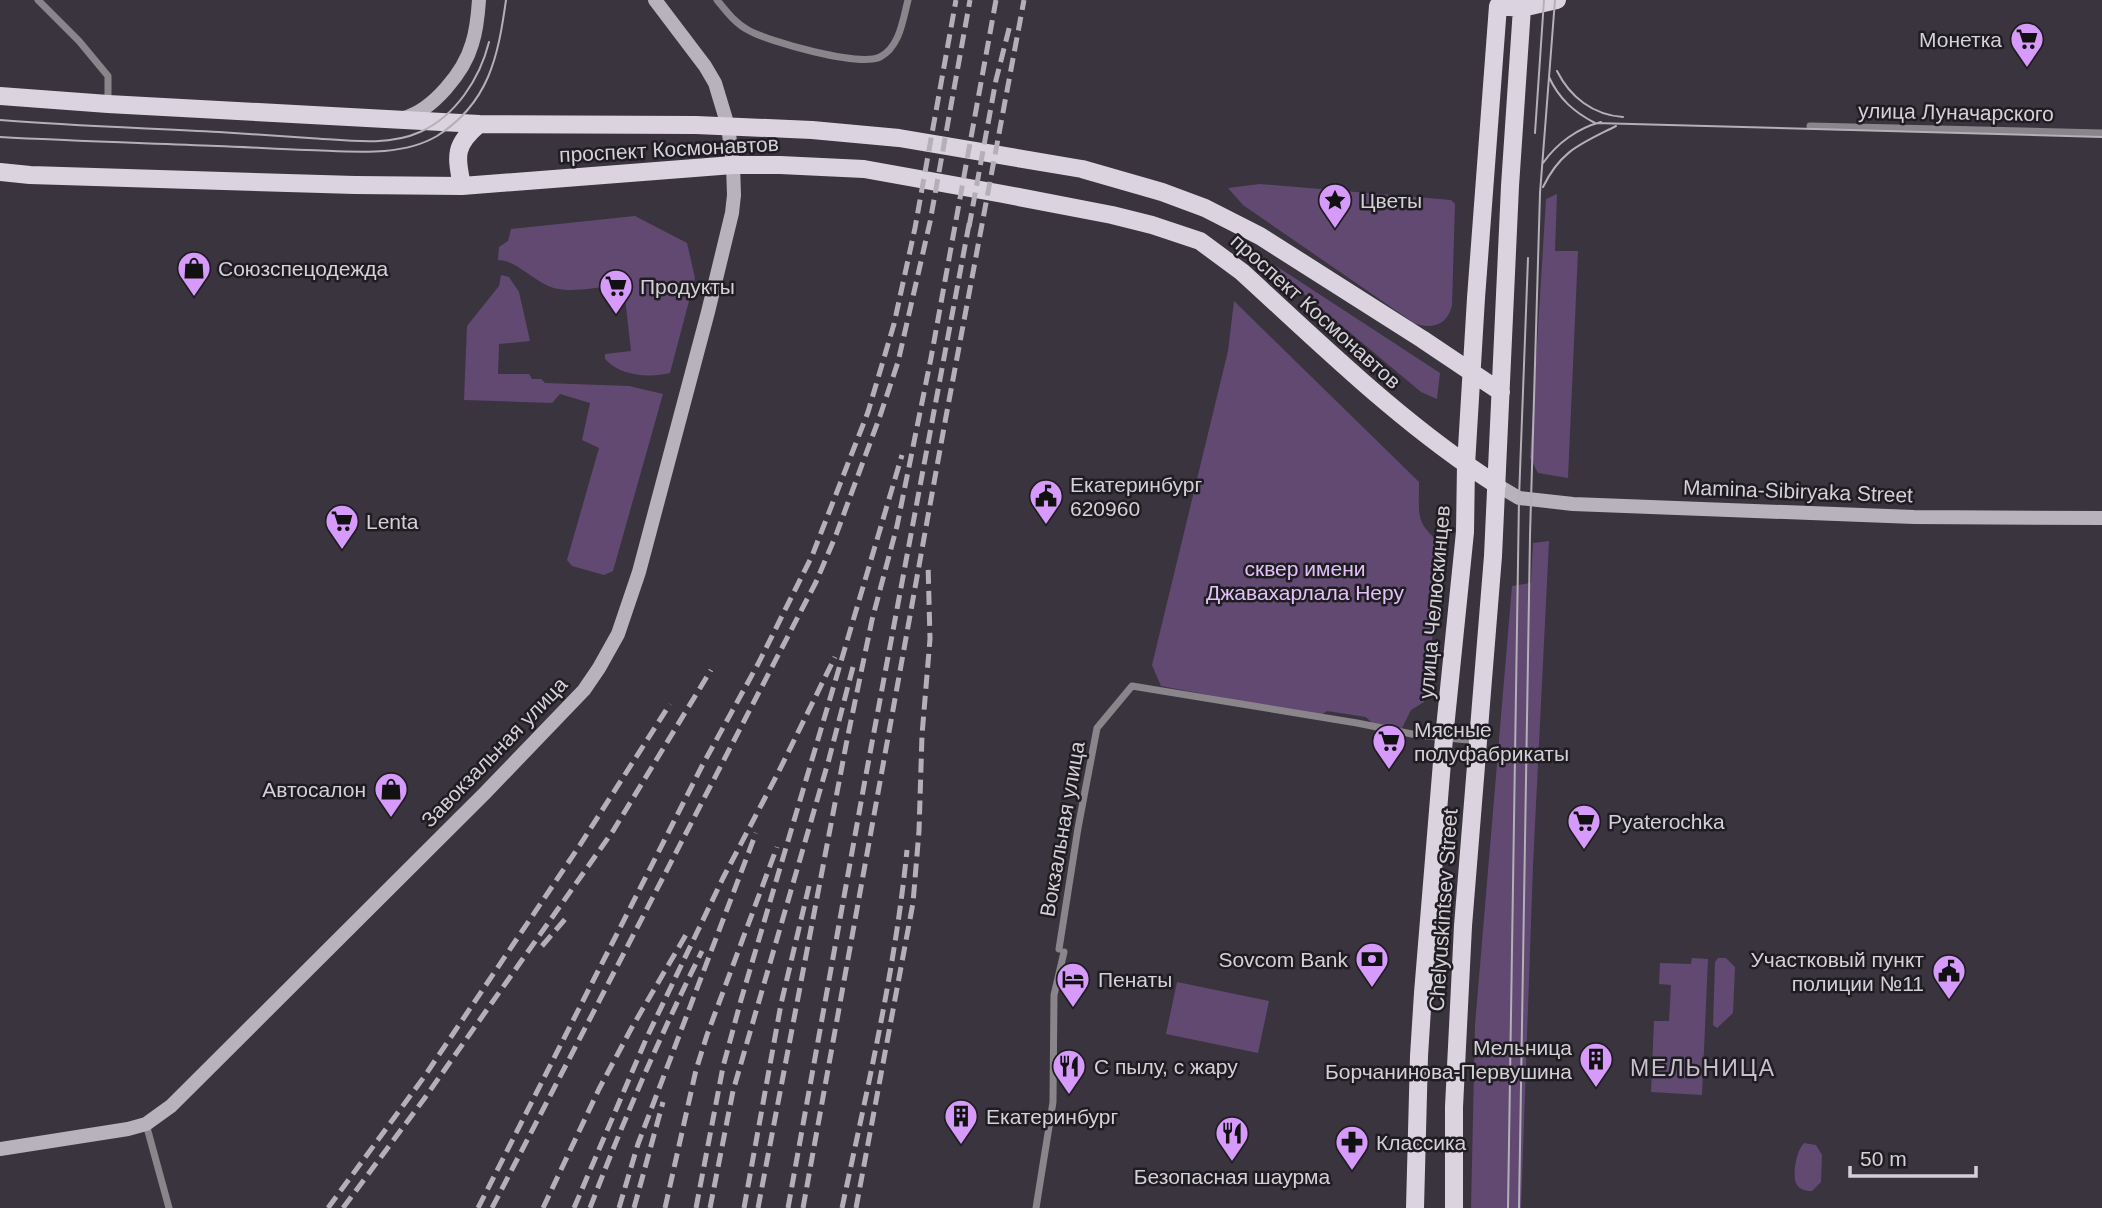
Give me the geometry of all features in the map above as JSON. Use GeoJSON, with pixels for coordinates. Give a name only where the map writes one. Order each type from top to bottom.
{"type":"FeatureCollection","features":[{"type":"Feature","properties":{"kind":"main road"},"geometry":{"type":"LineString","coordinates":[[400,119],[424,110],[438,97],[460,68],[472,45],[479,0]]}},
{"type":"Feature","properties":{"kind":"main road","name":"Завокзальная улица"},"geometry":{"type":"LineString","coordinates":[[0,1149],[128,1129],[146,1124],[171,1106],[485,793],[584,690],[599,668],[618,634],[639,572],[732,213],[733,165],[728,126],[715,83],[655,0]]}},
{"type":"Feature","properties":{"kind":"main road"},"geometry":{"type":"LineString","coordinates":[[1499,3],[1522,4],[1557,0]]}},
{"type":"Feature","properties":{"kind":"main road","name":"улица Челюскинцев"},"geometry":{"type":"LineString","coordinates":[[1415,1208],[1421,1031],[1444,738],[1465,532],[1466,465],[1489,113],[1499,3]]}},
{"type":"Feature","properties":{"kind":"main road"},"geometry":{"type":"LineString","coordinates":[[1478,741],[1497,485],[1510,186],[1522,4]]}},
{"type":"Feature","properties":{"kind":"main road","name":"проспект Космонавтов"},"geometry":{"type":"LineString","coordinates":[[0,96],[479,124],[728,126],[812,130],[900,138],[1082,169],[1162,192],[1205,208],[1260,236],[1502,392]]}},
{"type":"Feature","properties":{"kind":"main road"},"geometry":{"type":"LineString","coordinates":[[462,186],[458,153],[464,136],[479,124]]}},
{"type":"Feature","properties":{"kind":"main road","name":"проспект Космонавтов"},"geometry":{"type":"LineString","coordinates":[[0,172],[462,186],[733,165],[834,167],[894,173],[1112,215],[1189,236],[1211,248],[1242,272],[1393,409],[1466,465],[1497,485]]}},
{"type":"Feature","properties":{"kind":"main road","name":"Mamina-Sibiryaka Street"},"geometry":{"type":"LineString","coordinates":[[1497,485],[1519,498],[1573,504],[1914,517],[2102,518]]}},
{"type":"Feature","properties":{"kind":"main road","name":"Chelyuskintsev Street"},"geometry":{"type":"LineString","coordinates":[[1454,1208],[1454,1107],[1462,926],[1478,741]]}},
{"type":"Feature","properties":{"kind":"street"},"geometry":{"type":"LineString","coordinates":[[38,0],[79,41],[108,76],[108,104]]}},
{"type":"Feature","properties":{"kind":"street"},"geometry":{"type":"LineString","coordinates":[[717,0],[745,29],[762,37],[786,45],[869,60],[880,57],[891,49],[898,36],[908,0]]}},
{"type":"Feature","properties":{"kind":"street","name":"улица Луначарского"},"geometry":{"type":"LineString","coordinates":[[1810,126],[2102,133]]}},
{"type":"Feature","properties":{"kind":"street","name":"Вокзальная улица"},"geometry":{"type":"LineString","coordinates":[[1036,1208],[1053,1101],[1054,995],[1078,828],[1097,729],[1132,686],[1444,738]]}},
{"type":"Feature","properties":{"kind":"street"},"geometry":{"type":"LineString","coordinates":[[1444,738],[1478,741]]}},
{"type":"Feature","properties":{"kind":"street"},"geometry":{"type":"LineString","coordinates":[[146,1124],[169,1208]]}},
{"type":"Feature","properties":{"kind":"green space"},"geometry":{"type":"Polygon","coordinates":[[[1260,184],[1451,200],[1455,204],[1452,305],[1447,317],[1432,326],[1414,323],[1243,205],[1228,188],[1260,184]]]}},
{"type":"Feature","properties":{"kind":"green space"},"geometry":{"type":"Polygon","coordinates":[[[1557,194],[1555,251],[1578,251],[1568,478],[1538,473],[1530,458],[1546,199],[1557,194]]]}},
{"type":"Feature","properties":{"kind":"green space"},"geometry":{"type":"Polygon","coordinates":[[[635,216],[687,243],[695,278],[670,373],[635,374],[611,365],[605,359],[605,354],[631,351],[625,297],[616,295],[615,286],[559,289],[543,283],[513,264],[498,260],[499,247],[508,241],[511,229],[635,216]]]}},
{"type":"Feature","properties":{"kind":"green space"},"geometry":{"type":"Polygon","coordinates":[[[1250,249],[1440,373],[1437,399],[1421,392],[1250,249]]]}},
{"type":"Feature","properties":{"kind":"green space"},"geometry":{"type":"Polygon","coordinates":[[[501,275],[509,277],[519,292],[530,341],[499,344],[498,374],[529,374],[532,379],[541,379],[545,383],[629,386],[663,394],[613,571],[604,575],[572,566],[567,560],[599,448],[582,440],[590,403],[560,394],[552,403],[464,400],[467,326],[499,286],[501,275]]]}},
{"type":"Feature","properties":{"kind":"green space","name":"сквер имени Джавахарлала Неру"},"geometry":{"type":"Polygon","coordinates":[[[1234,301],[1419,482],[1419,512],[1423,525],[1444,547],[1424,702],[1411,710],[1402,728],[1372,723],[1366,717],[1327,711],[1320,716],[1161,686],[1152,665],[1228,351],[1234,301]]]}},
{"type":"Feature","properties":{"kind":"green space"},"geometry":{"type":"Polygon","coordinates":[[[1549,541],[1533,865],[1521,1208],[1471,1208],[1475,1025],[1512,586],[1531,583],[1533,543],[1549,541]]]}},
{"type":"Feature","properties":{"kind":"green space"},"geometry":{"type":"Polygon","coordinates":[[[1692,958],[1708,959],[1702,1095],[1651,1092],[1654,1021],[1669,1021],[1671,985],[1659,984],[1660,963],[1691,964],[1692,958]]]}},
{"type":"Feature","properties":{"kind":"green space"},"geometry":{"type":"Polygon","coordinates":[[[1718,958],[1726,958],[1735,967],[1733,1013],[1717,1028],[1713,1025],[1715,962],[1718,958]]]}},
{"type":"Feature","properties":{"kind":"green space"},"geometry":{"type":"Polygon","coordinates":[[[1177,982],[1269,1001],[1258,1053],[1166,1034],[1177,982]]]}},
{"type":"Feature","properties":{"kind":"green space"},"geometry":{"type":"Polygon","coordinates":[[[1804,1143],[1816,1145],[1822,1155],[1821,1182],[1812,1191],[1801,1189],[1795,1179],[1797,1156],[1804,1143]]]}},
{"type":"Feature","properties":{"kind":"tram line"},"geometry":{"type":"LineString","coordinates":[[0,137],[356,152],[407,148],[437,136],[455,123],[480,93],[494,59],[506,0]]}},
{"type":"Feature","properties":{"kind":"tram line"},"geometry":{"type":"LineString","coordinates":[[1535,133],[1544,0]]}},
{"type":"Feature","properties":{"kind":"tram line"},"geometry":{"type":"LineString","coordinates":[[1519,1208],[1530,535],[1540,193],[1555,0]]}},
{"type":"Feature","properties":{"kind":"tram line"},"geometry":{"type":"LineString","coordinates":[[0,120],[351,141],[394,140],[433,125],[455,106],[473,82],[489,42]]}},
{"type":"Feature","properties":{"kind":"tram line"},"geometry":{"type":"LineString","coordinates":[[1557,71],[1569,89],[1584,103],[1602,113],[1623,117]]}},
{"type":"Feature","properties":{"kind":"tram line"},"geometry":{"type":"LineString","coordinates":[[1549,77],[1568,104],[1595,123],[2102,137]]}},
{"type":"Feature","properties":{"kind":"tram line"},"geometry":{"type":"LineString","coordinates":[[1543,163],[1569,137],[1601,122]]}},
{"type":"Feature","properties":{"kind":"tram line"},"geometry":{"type":"LineString","coordinates":[[1543,187],[1557,164],[1573,149],[1616,126]]}},
{"type":"Feature","properties":{"kind":"tram line"},"geometry":{"type":"LineString","coordinates":[[1508,1208],[1519,498],[1528,258]]}},
{"type":"Feature","properties":{"kind":"railway"},"geometry":{"type":"LineString","coordinates":[[478,1208],[702,766],[758,664],[812,556],[868,412],[894,324],[915,228],[956,0]]}},
{"type":"Feature","properties":{"kind":"railway"},"geometry":{"type":"LineString","coordinates":[[492,1208],[816,582],[836,535],[898,362],[930,222],[970,0]]}},
{"type":"Feature","properties":{"kind":"railway"},"geometry":{"type":"LineString","coordinates":[[758,1208],[847,740],[872,620],[897,526],[931,358],[996,0]]}},
{"type":"Feature","properties":{"kind":"railway"},"geometry":{"type":"LineString","coordinates":[[803,1208],[1024,0]]}},
{"type":"Feature","properties":{"kind":"railway"},"geometry":{"type":"LineString","coordinates":[[969,227],[996,80],[1010,25]]}},
{"type":"Feature","properties":{"kind":"railway"},"geometry":{"type":"LineString","coordinates":[[788,1208],[970,219]]}},
{"type":"Feature","properties":{"kind":"railway"},"geometry":{"type":"LineString","coordinates":[[696,1208],[723,1067],[741,1000],[902,455]]}},
{"type":"Feature","properties":{"kind":"railway"},"geometry":{"type":"LineString","coordinates":[[856,1208],[913,903],[930,639],[928,563]]}},
{"type":"Feature","properties":{"kind":"railway"},"geometry":{"type":"LineString","coordinates":[[574,1208],[647,1037],[723,878],[835,657]]}},
{"type":"Feature","properties":{"kind":"railway"},"geometry":{"type":"LineString","coordinates":[[710,1208],[733,1091],[853,667]]}},
{"type":"Feature","properties":{"kind":"railway"},"geometry":{"type":"LineString","coordinates":[[343,1208],[424,1099],[613,831],[711,670]]}},
{"type":"Feature","properties":{"kind":"railway"},"geometry":{"type":"LineString","coordinates":[[328,1208],[424,1077],[578,848],[670,704]]}},
{"type":"Feature","properties":{"kind":"railway"},"geometry":{"type":"LineString","coordinates":[[619,1208],[638,1144],[756,833]]}},
{"type":"Feature","properties":{"kind":"railway"},"geometry":{"type":"LineString","coordinates":[[665,1208],[696,1070],[777,847]]}},
{"type":"Feature","properties":{"kind":"railway"},"geometry":{"type":"LineString","coordinates":[[842,1208],[888,985],[907,850]]}},
{"type":"Feature","properties":{"kind":"railway"},"geometry":{"type":"LineString","coordinates":[[744,1208],[781,1004],[809,886]]}},
{"type":"Feature","properties":{"kind":"railway"},"geometry":{"type":"LineString","coordinates":[[542,946],[567,917]]}},
{"type":"Feature","properties":{"kind":"railway"},"geometry":{"type":"LineString","coordinates":[[543,1208],[599,1089],[687,933]]}},
{"type":"Feature","properties":{"kind":"railway"},"geometry":{"type":"LineString","coordinates":[[590,1208],[643,1078],[702,951]]}},
{"type":"Feature","properties":{"kind":"railway"},"geometry":{"type":"LineString","coordinates":[[634,1208],[663,1102]]}},
{"type":"Feature","properties":{"kind":"place","name":"Монетка"},"geometry":{"type":"Point","coordinates":[2027,69]}},
{"type":"Feature","properties":{"kind":"place","name":"Цветы"},"geometry":{"type":"Point","coordinates":[1335,230]}},
{"type":"Feature","properties":{"kind":"place","name":"Союзспецодежда"},"geometry":{"type":"Point","coordinates":[194,298]}},
{"type":"Feature","properties":{"kind":"place","name":"Продукты"},"geometry":{"type":"Point","coordinates":[616,316]}},
{"type":"Feature","properties":{"kind":"place","name":"Екатеринбург 620960"},"geometry":{"type":"Point","coordinates":[1046,526]}},
{"type":"Feature","properties":{"kind":"place","name":"Lenta"},"geometry":{"type":"Point","coordinates":[342,551]}},
{"type":"Feature","properties":{"kind":"place","name":"Мясные полуфабрикаты"},"geometry":{"type":"Point","coordinates":[1389,771]}},
{"type":"Feature","properties":{"kind":"place","name":"Автосалон"},"geometry":{"type":"Point","coordinates":[391,819]}},
{"type":"Feature","properties":{"kind":"place","name":"Pyaterochka"},"geometry":{"type":"Point","coordinates":[1584,851]}},
{"type":"Feature","properties":{"kind":"place","name":"Sovcom Bank"},"geometry":{"type":"Point","coordinates":[1372,989]}},
{"type":"Feature","properties":{"kind":"place","name":"Участковый пункт полиции №11"},"geometry":{"type":"Point","coordinates":[1949,1001]}},
{"type":"Feature","properties":{"kind":"place","name":"Пенаты"},"geometry":{"type":"Point","coordinates":[1073,1009]}},
{"type":"Feature","properties":{"kind":"place","name":"Мельница Борчанинова-Первушина"},"geometry":{"type":"Point","coordinates":[1596,1089]}},
{"type":"Feature","properties":{"kind":"place","name":"С пылу, с жару"},"geometry":{"type":"Point","coordinates":[1069,1096]}},
{"type":"Feature","properties":{"kind":"place","name":"Екатеринбург"},"geometry":{"type":"Point","coordinates":[961,1146]}},
{"type":"Feature","properties":{"kind":"place","name":"Безопасная шаурма"},"geometry":{"type":"Point","coordinates":[1232,1163]}},
{"type":"Feature","properties":{"kind":"place","name":"Классика"},"geometry":{"type":"Point","coordinates":[1352,1172]}},
{"type":"Feature","properties":{"kind":"district","name":"МЕЛЬНИЦА"},"geometry":{"type":"Point","coordinates":[1703,1068]}}]}
